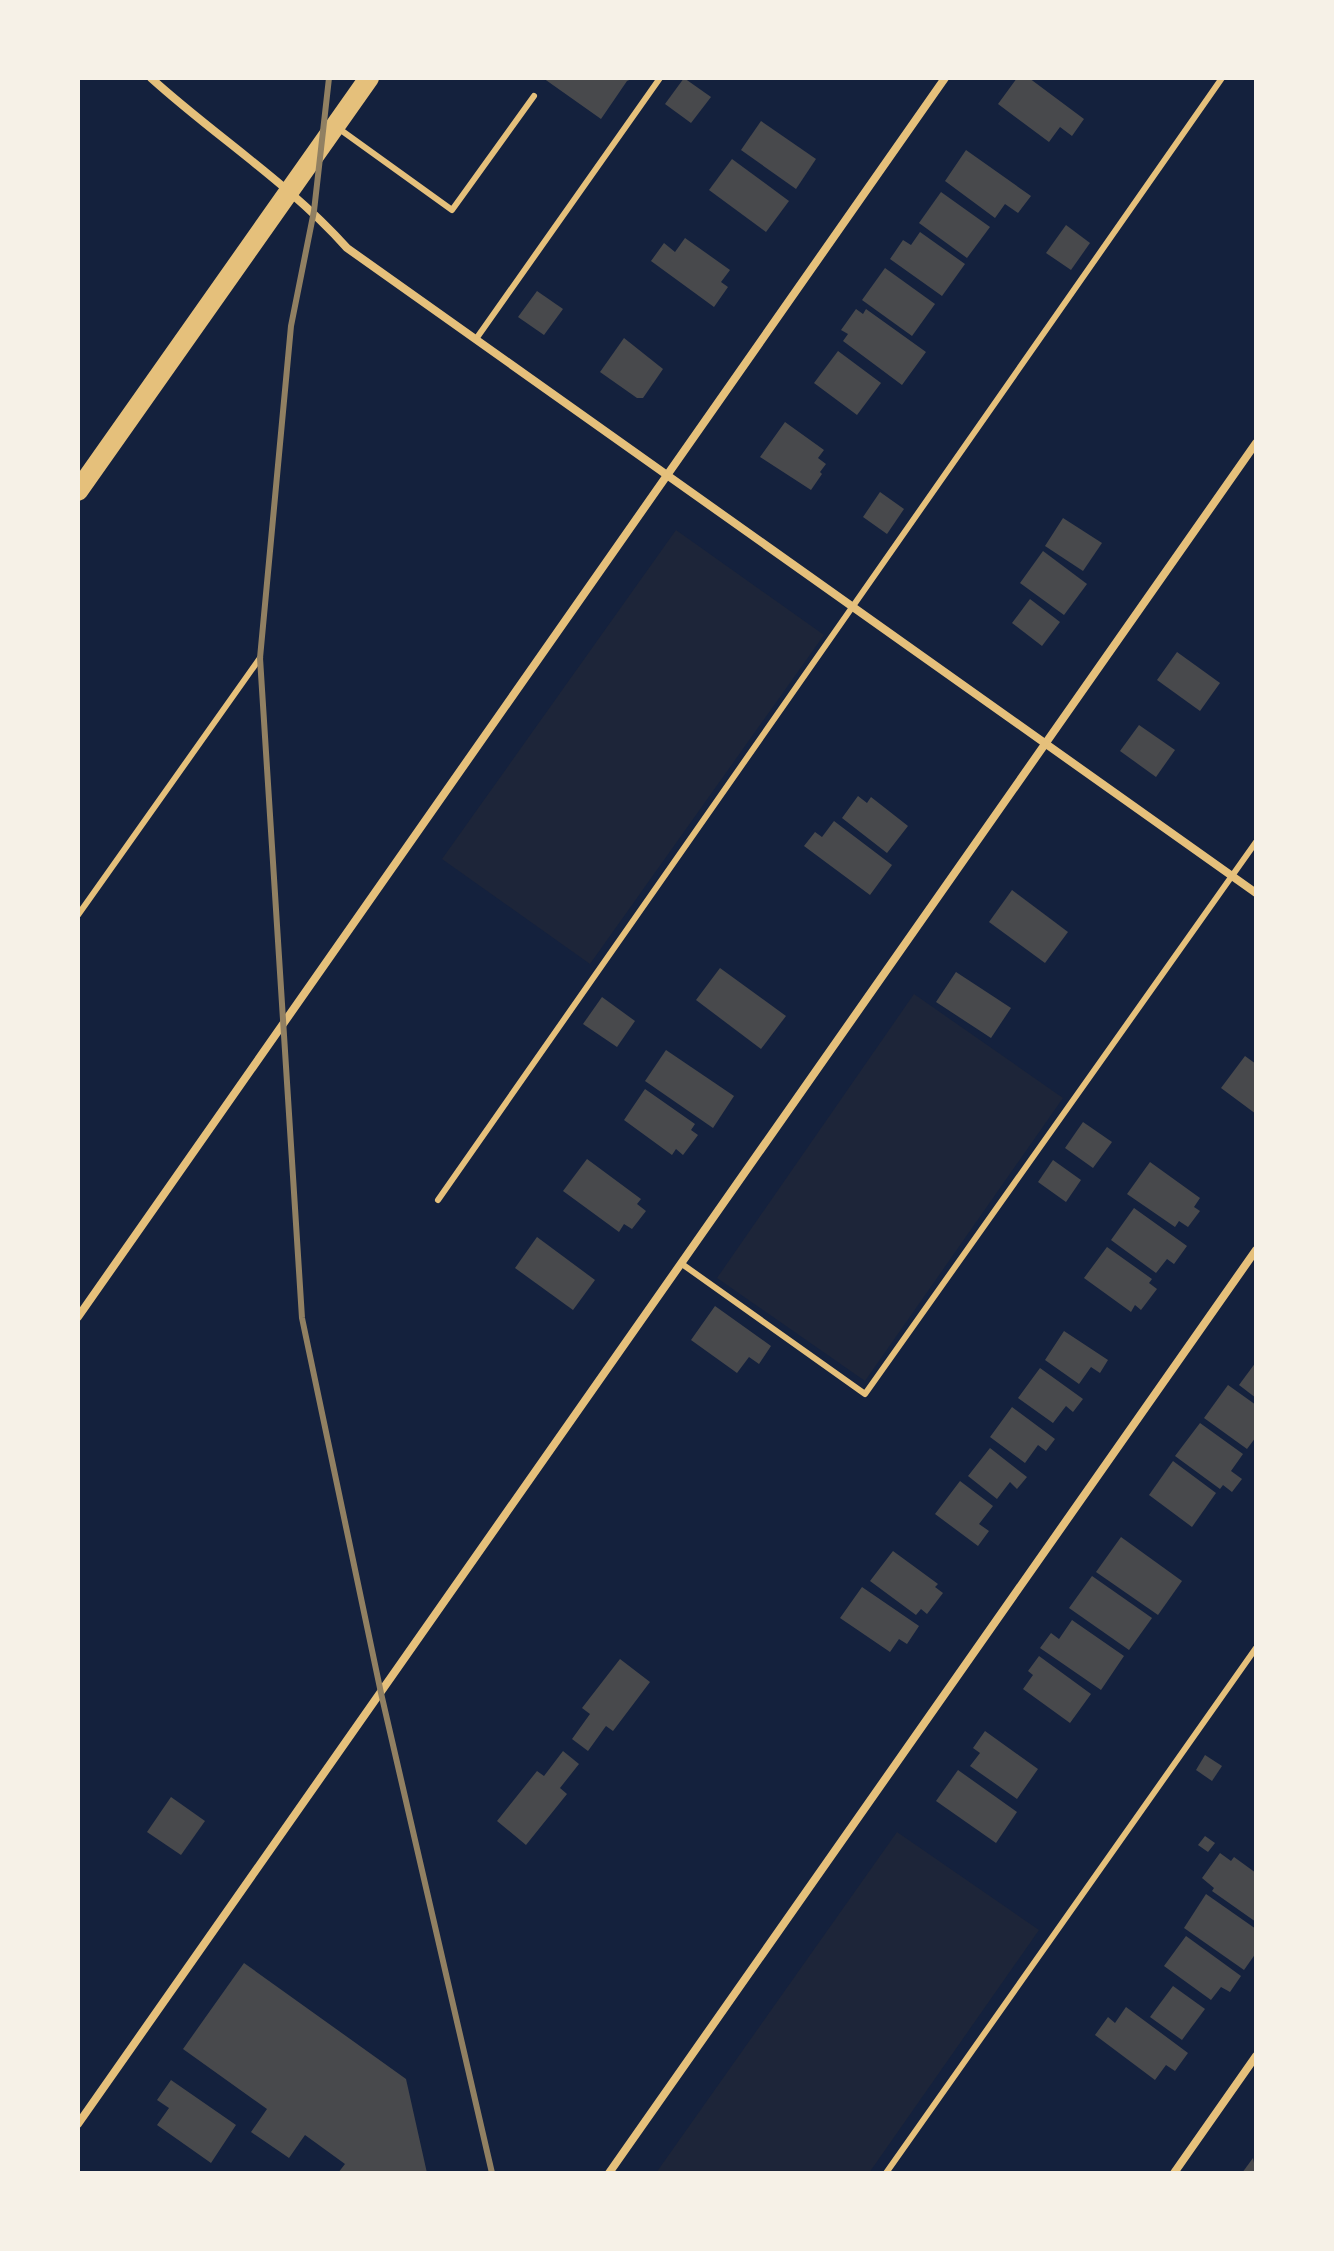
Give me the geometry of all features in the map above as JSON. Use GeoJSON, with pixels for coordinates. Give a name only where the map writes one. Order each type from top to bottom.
{"type":"FeatureCollection","features":[{"type":"Feature","properties":{"kind":"main road"},"geometry":{"type":"LineString","coordinates":[[78,491],[369,78]]}},
{"type":"Feature","properties":{"kind":"street"},"geometry":{"type":"LineString","coordinates":[[151,78],[199,122],[314,211],[347,248],[1256,893]]}},
{"type":"Feature","properties":{"kind":"street"},"geometry":{"type":"LineString","coordinates":[[78,1317],[945,78]]}},
{"type":"Feature","properties":{"kind":"street"},"geometry":{"type":"LineString","coordinates":[[78,2124],[1256,443]]}},
{"type":"Feature","properties":{"kind":"street"},"geometry":{"type":"LineString","coordinates":[[609,2173],[1256,1250]]}},
{"type":"Feature","properties":{"kind":"street"},"geometry":{"type":"LineString","coordinates":[[1174,2173],[1256,2056]]}},
{"type":"Feature","properties":{"kind":"lane"},"geometry":{"type":"LineString","coordinates":[[476,339],[660,78]]}},
{"type":"Feature","properties":{"kind":"lane"},"geometry":{"type":"LineString","coordinates":[[438,1200],[1222,78]]}},
{"type":"Feature","properties":{"kind":"lane"},"geometry":{"type":"LineString","coordinates":[[335,126],[452,210],[534,96]]}},
{"type":"Feature","properties":{"kind":"lane"},"geometry":{"type":"LineString","coordinates":[[78,915],[260,658]]}},
{"type":"Feature","properties":{"kind":"lane"},"geometry":{"type":"LineString","coordinates":[[682,1264],[865,1394],[1256,842]]}},
{"type":"Feature","properties":{"kind":"lane"},"geometry":{"type":"LineString","coordinates":[[886,2173],[1256,1648]]}},
{"type":"Feature","properties":{"kind":"shaded area"},"geometry":{"type":"Polygon","coordinates":[[[676,530],[824,635],[590,964],[442,859],[676,530]]]}},
{"type":"Feature","properties":{"kind":"shaded area"},"geometry":{"type":"Polygon","coordinates":[[[914,994],[1063,1098],[865,1381],[717,1278],[914,994]]]}},
{"type":"Feature","properties":{"kind":"shaded area"},"geometry":{"type":"Polygon","coordinates":[[[897,1832],[1039,1930],[869,2173],[656,2173],[897,1832]]]}},
{"type":"Feature","properties":{"kind":"building"},"geometry":{"type":"Polygon","coordinates":[[[543,78],[634,78],[627,81],[601,119],[543,78]]]}},
{"type":"Feature","properties":{"kind":"building"},"geometry":{"type":"Polygon","coordinates":[[[684,78],[711,97],[691,123],[665,104],[684,78]]]}},
{"type":"Feature","properties":{"kind":"building"},"geometry":{"type":"Polygon","coordinates":[[[1017,78],[1029,78],[1084,119],[1072,136],[1060,127],[1049,142],[998,104],[1017,78]]]}},
{"type":"Feature","properties":{"kind":"building"},"geometry":{"type":"Polygon","coordinates":[[[761,121],[816,159],[796,189],[741,150],[761,121]]]}},
{"type":"Feature","properties":{"kind":"building"},"geometry":{"type":"Polygon","coordinates":[[[966,150],[1031,196],[1018,213],[1005,204],[995,218],[945,181],[966,150]]]}},
{"type":"Feature","properties":{"kind":"building"},"geometry":{"type":"Polygon","coordinates":[[[732,159],[789,201],[766,232],[709,190],[732,159]]]}},
{"type":"Feature","properties":{"kind":"building"},"geometry":{"type":"Polygon","coordinates":[[[941,192],[990,227],[967,258],[919,223],[941,192]]]}},
{"type":"Feature","properties":{"kind":"building"},"geometry":{"type":"Polygon","coordinates":[[[1066,225],[1090,243],[1071,270],[1046,253],[1066,225]]]}},
{"type":"Feature","properties":{"kind":"building"},"geometry":{"type":"Polygon","coordinates":[[[920,232],[965,264],[942,296],[890,259],[903,240],[911,245],[920,232]]]}},
{"type":"Feature","properties":{"kind":"building"},"geometry":{"type":"Polygon","coordinates":[[[685,238],[730,270],[721,282],[728,287],[714,307],[651,261],[664,243],[675,252],[685,238]]]}},
{"type":"Feature","properties":{"kind":"building"},"geometry":{"type":"Polygon","coordinates":[[[885,268],[935,304],[912,336],[862,300],[885,268]]]}},
{"type":"Feature","properties":{"kind":"building"},"geometry":{"type":"Polygon","coordinates":[[[537,291],[563,309],[544,335],[518,317],[537,291]]]}},
{"type":"Feature","properties":{"kind":"building"},"geometry":{"type":"Polygon","coordinates":[[[856,309],[863,314],[866,309],[926,352],[902,385],[843,341],[848,334],[841,330],[856,309]]]}},
{"type":"Feature","properties":{"kind":"building"},"geometry":{"type":"Polygon","coordinates":[[[624,338],[663,369],[643,398],[637,398],[600,372],[624,338]]]}},
{"type":"Feature","properties":{"kind":"building"},"geometry":{"type":"Polygon","coordinates":[[[838,351],[881,383],[857,415],[814,383],[838,351]]]}},
{"type":"Feature","properties":{"kind":"building"},"geometry":{"type":"Polygon","coordinates":[[[785,422],[824,450],[818,458],[826,464],[811,490],[760,457],[785,422]]]}},
{"type":"Feature","properties":{"kind":"building"},"geometry":{"type":"Polygon","coordinates":[[[880,492],[904,509],[887,534],[863,517],[880,492]]]}},
{"type":"Feature","properties":{"kind":"building"},"geometry":{"type":"Polygon","coordinates":[[[1063,518],[1102,543],[1083,571],[1045,546],[1063,518]]]}},
{"type":"Feature","properties":{"kind":"building"},"geometry":{"type":"Polygon","coordinates":[[[1043,551],[1087,584],[1064,615],[1020,583],[1043,551]]]}},
{"type":"Feature","properties":{"kind":"building"},"geometry":{"type":"Polygon","coordinates":[[[1030,599],[1060,622],[1042,646],[1012,623],[1030,599]]]}},
{"type":"Feature","properties":{"kind":"building"},"geometry":{"type":"Polygon","coordinates":[[[1177,652],[1220,683],[1200,711],[1157,680],[1177,652]]]}},
{"type":"Feature","properties":{"kind":"building"},"geometry":{"type":"Polygon","coordinates":[[[1139,725],[1175,750],[1156,777],[1120,751],[1139,725]]]}},
{"type":"Feature","properties":{"kind":"building"},"geometry":{"type":"Polygon","coordinates":[[[858,796],[867,803],[871,797],[908,826],[887,853],[842,818],[858,796]]]}},
{"type":"Feature","properties":{"kind":"building"},"geometry":{"type":"Polygon","coordinates":[[[834,821],[892,865],[870,895],[804,846],[815,832],[822,837],[834,821]]]}},
{"type":"Feature","properties":{"kind":"building"},"geometry":{"type":"Polygon","coordinates":[[[1012,890],[1068,932],[1045,963],[989,922],[1012,890]]]}},
{"type":"Feature","properties":{"kind":"building"},"geometry":{"type":"Polygon","coordinates":[[[720,968],[786,1016],[761,1049],[696,1000],[720,968]]]}},
{"type":"Feature","properties":{"kind":"building"},"geometry":{"type":"Polygon","coordinates":[[[956,972],[1011,1008],[991,1038],[936,1002],[956,972]]]}},
{"type":"Feature","properties":{"kind":"building"},"geometry":{"type":"Polygon","coordinates":[[[602,997],[635,1021],[617,1047],[583,1024],[602,997]]]}},
{"type":"Feature","properties":{"kind":"building"},"geometry":{"type":"Polygon","coordinates":[[[666,1050],[734,1096],[713,1128],[645,1081],[666,1050]]]}},
{"type":"Feature","properties":{"kind":"building"},"geometry":{"type":"Polygon","coordinates":[[[1245,1056],[1256,1064],[1256,1114],[1221,1088],[1245,1056]]]}},
{"type":"Feature","properties":{"kind":"building"},"geometry":{"type":"Polygon","coordinates":[[[645,1089],[695,1124],[691,1130],[698,1135],[683,1155],[676,1149],[672,1155],[624,1120],[645,1089]]]}},
{"type":"Feature","properties":{"kind":"building"},"geometry":{"type":"Polygon","coordinates":[[[1083,1122],[1112,1142],[1093,1168],[1065,1148],[1083,1122]]]}},
{"type":"Feature","properties":{"kind":"building"},"geometry":{"type":"Polygon","coordinates":[[[587,1159],[641,1199],[637,1204],[646,1211],[632,1229],[624,1224],[619,1232],[563,1191],[587,1159]]]}},
{"type":"Feature","properties":{"kind":"building"},"geometry":{"type":"Polygon","coordinates":[[[1053,1160],[1081,1180],[1066,1202],[1038,1182],[1053,1160]]]}},
{"type":"Feature","properties":{"kind":"building"},"geometry":{"type":"Polygon","coordinates":[[[1150,1162],[1200,1198],[1194,1207],[1200,1211],[1188,1227],[1179,1221],[1175,1227],[1127,1194],[1150,1162]]]}},
{"type":"Feature","properties":{"kind":"building"},"geometry":{"type":"Polygon","coordinates":[[[1134,1208],[1187,1246],[1174,1264],[1167,1259],[1156,1273],[1111,1240],[1134,1208]]]}},
{"type":"Feature","properties":{"kind":"building"},"geometry":{"type":"Polygon","coordinates":[[[537,1237],[595,1280],[573,1310],[515,1268],[537,1237]]]}},
{"type":"Feature","properties":{"kind":"building"},"geometry":{"type":"Polygon","coordinates":[[[1107,1247],[1152,1279],[1149,1283],[1157,1289],[1141,1310],[1135,1305],[1131,1312],[1084,1278],[1107,1247]]]}},
{"type":"Feature","properties":{"kind":"building"},"geometry":{"type":"Polygon","coordinates":[[[715,1306],[771,1346],[759,1364],[749,1357],[737,1373],[691,1340],[715,1306]]]}},
{"type":"Feature","properties":{"kind":"building"},"geometry":{"type":"Polygon","coordinates":[[[1064,1331],[1108,1360],[1100,1373],[1091,1367],[1079,1384],[1045,1360],[1064,1331]]]}},
{"type":"Feature","properties":{"kind":"building"},"geometry":{"type":"Polygon","coordinates":[[[1256,1362],[1256,1398],[1239,1385],[1256,1362]]]}},
{"type":"Feature","properties":{"kind":"building"},"geometry":{"type":"Polygon","coordinates":[[[1040,1368],[1083,1399],[1073,1412],[1066,1406],[1053,1423],[1018,1398],[1040,1368]]]}},
{"type":"Feature","properties":{"kind":"building"},"geometry":{"type":"Polygon","coordinates":[[[1228,1385],[1256,1405],[1256,1437],[1247,1449],[1204,1418],[1228,1385]]]}},
{"type":"Feature","properties":{"kind":"building"},"geometry":{"type":"Polygon","coordinates":[[[1012,1407],[1055,1439],[1046,1451],[1038,1445],[1025,1463],[990,1437],[1012,1407]]]}},
{"type":"Feature","properties":{"kind":"building"},"geometry":{"type":"Polygon","coordinates":[[[1200,1423],[1243,1454],[1231,1471],[1242,1479],[1232,1492],[1223,1485],[1220,1489],[1175,1456],[1200,1423]]]}},
{"type":"Feature","properties":{"kind":"building"},"geometry":{"type":"Polygon","coordinates":[[[990,1448],[1027,1477],[1017,1489],[1010,1482],[997,1499],[968,1476],[990,1448]]]}},
{"type":"Feature","properties":{"kind":"building"},"geometry":{"type":"Polygon","coordinates":[[[1173,1461],[1216,1493],[1192,1527],[1149,1495],[1173,1461]]]}},
{"type":"Feature","properties":{"kind":"building"},"geometry":{"type":"Polygon","coordinates":[[[960,1481],[993,1506],[979,1524],[989,1531],[978,1546],[935,1514],[960,1481]]]}},
{"type":"Feature","properties":{"kind":"building"},"geometry":{"type":"Polygon","coordinates":[[[1121,1537],[1182,1581],[1158,1615],[1096,1572],[1121,1537]]]}},
{"type":"Feature","properties":{"kind":"building"},"geometry":{"type":"Polygon","coordinates":[[[893,1551],[938,1584],[935,1587],[943,1593],[927,1614],[921,1609],[916,1615],[870,1581],[893,1551]]]}},
{"type":"Feature","properties":{"kind":"building"},"geometry":{"type":"Polygon","coordinates":[[[1092,1576],[1152,1618],[1129,1650],[1069,1608],[1092,1576]]]}},
{"type":"Feature","properties":{"kind":"building"},"geometry":{"type":"Polygon","coordinates":[[[862,1587],[919,1626],[907,1644],[899,1639],[890,1652],[840,1618],[862,1587]]]}},
{"type":"Feature","properties":{"kind":"building"},"geometry":{"type":"Polygon","coordinates":[[[1072,1620],[1124,1656],[1101,1690],[1040,1648],[1051,1633],[1059,1639],[1072,1620]]]}},
{"type":"Feature","properties":{"kind":"building"},"geometry":{"type":"Polygon","coordinates":[[[1039,1656],[1091,1694],[1070,1723],[1023,1689],[1033,1675],[1028,1671],[1039,1656]]]}},
{"type":"Feature","properties":{"kind":"building"},"geometry":{"type":"Polygon","coordinates":[[[620,1659],[650,1682],[613,1731],[606,1726],[588,1751],[572,1739],[590,1714],[582,1708],[620,1659]]]}},
{"type":"Feature","properties":{"kind":"building"},"geometry":{"type":"Polygon","coordinates":[[[985,1731],[1038,1769],[1017,1799],[970,1766],[980,1753],[973,1748],[985,1731]]]}},
{"type":"Feature","properties":{"kind":"building"},"geometry":{"type":"Polygon","coordinates":[[[563,1751],[579,1764],[560,1788],[567,1794],[526,1845],[497,1821],[537,1771],[544,1776],[563,1751]]]}},
{"type":"Feature","properties":{"kind":"building"},"geometry":{"type":"Polygon","coordinates":[[[1205,1755],[1222,1766],[1212,1781],[1196,1770],[1205,1755]]]}},
{"type":"Feature","properties":{"kind":"building"},"geometry":{"type":"Polygon","coordinates":[[[958,1770],[1017,1812],[996,1843],[936,1801],[958,1770]]]}},
{"type":"Feature","properties":{"kind":"building"},"geometry":{"type":"Polygon","coordinates":[[[171,1797],[205,1821],[181,1855],[147,1832],[171,1797]]]}},
{"type":"Feature","properties":{"kind":"building"},"geometry":{"type":"Polygon","coordinates":[[[1205,1836],[1215,1843],[1208,1852],[1198,1845],[1205,1836]]]}},
{"type":"Feature","properties":{"kind":"building"},"geometry":{"type":"Polygon","coordinates":[[[1220,1853],[1231,1861],[1234,1857],[1256,1873],[1256,1922],[1212,1891],[1214,1888],[1202,1878],[1220,1853]]]}},
{"type":"Feature","properties":{"kind":"building"},"geometry":{"type":"Polygon","coordinates":[[[1206,1894],[1256,1929],[1256,1953],[1244,1970],[1184,1928],[1206,1894]]]}},
{"type":"Feature","properties":{"kind":"building"},"geometry":{"type":"Polygon","coordinates":[[[1186,1936],[1241,1976],[1230,1992],[1221,1987],[1211,2000],[1164,1966],[1186,1936]]]}},
{"type":"Feature","properties":{"kind":"building"},"geometry":{"type":"Polygon","coordinates":[[[244,1963],[406,2079],[427,2173],[338,2173],[345,2164],[305,2135],[289,2158],[251,2132],[267,2109],[183,2049],[244,1963]]]}},
{"type":"Feature","properties":{"kind":"building"},"geometry":{"type":"Polygon","coordinates":[[[1173,1986],[1205,2009],[1182,2040],[1150,2017],[1173,1986]]]}},
{"type":"Feature","properties":{"kind":"building"},"geometry":{"type":"Polygon","coordinates":[[[1126,2007],[1188,2053],[1175,2071],[1166,2065],[1155,2080],[1095,2035],[1108,2017],[1115,2023],[1126,2007]]]}},
{"type":"Feature","properties":{"kind":"building"},"geometry":{"type":"Polygon","coordinates":[[[171,2080],[236,2125],[211,2163],[157,2125],[169,2108],[157,2100],[171,2080]]]}},
{"type":"Feature","properties":{"kind":"building"},"geometry":{"type":"Polygon","coordinates":[[[1253,2158],[1256,2173],[1242,2173],[1253,2158]]]}},
{"type":"Feature","properties":{"kind":"railway"},"geometry":{"type":"LineString","coordinates":[[329,78],[314,211],[291,326],[260,658],[302,1318],[381,1693],[492,2173]]}}]}
